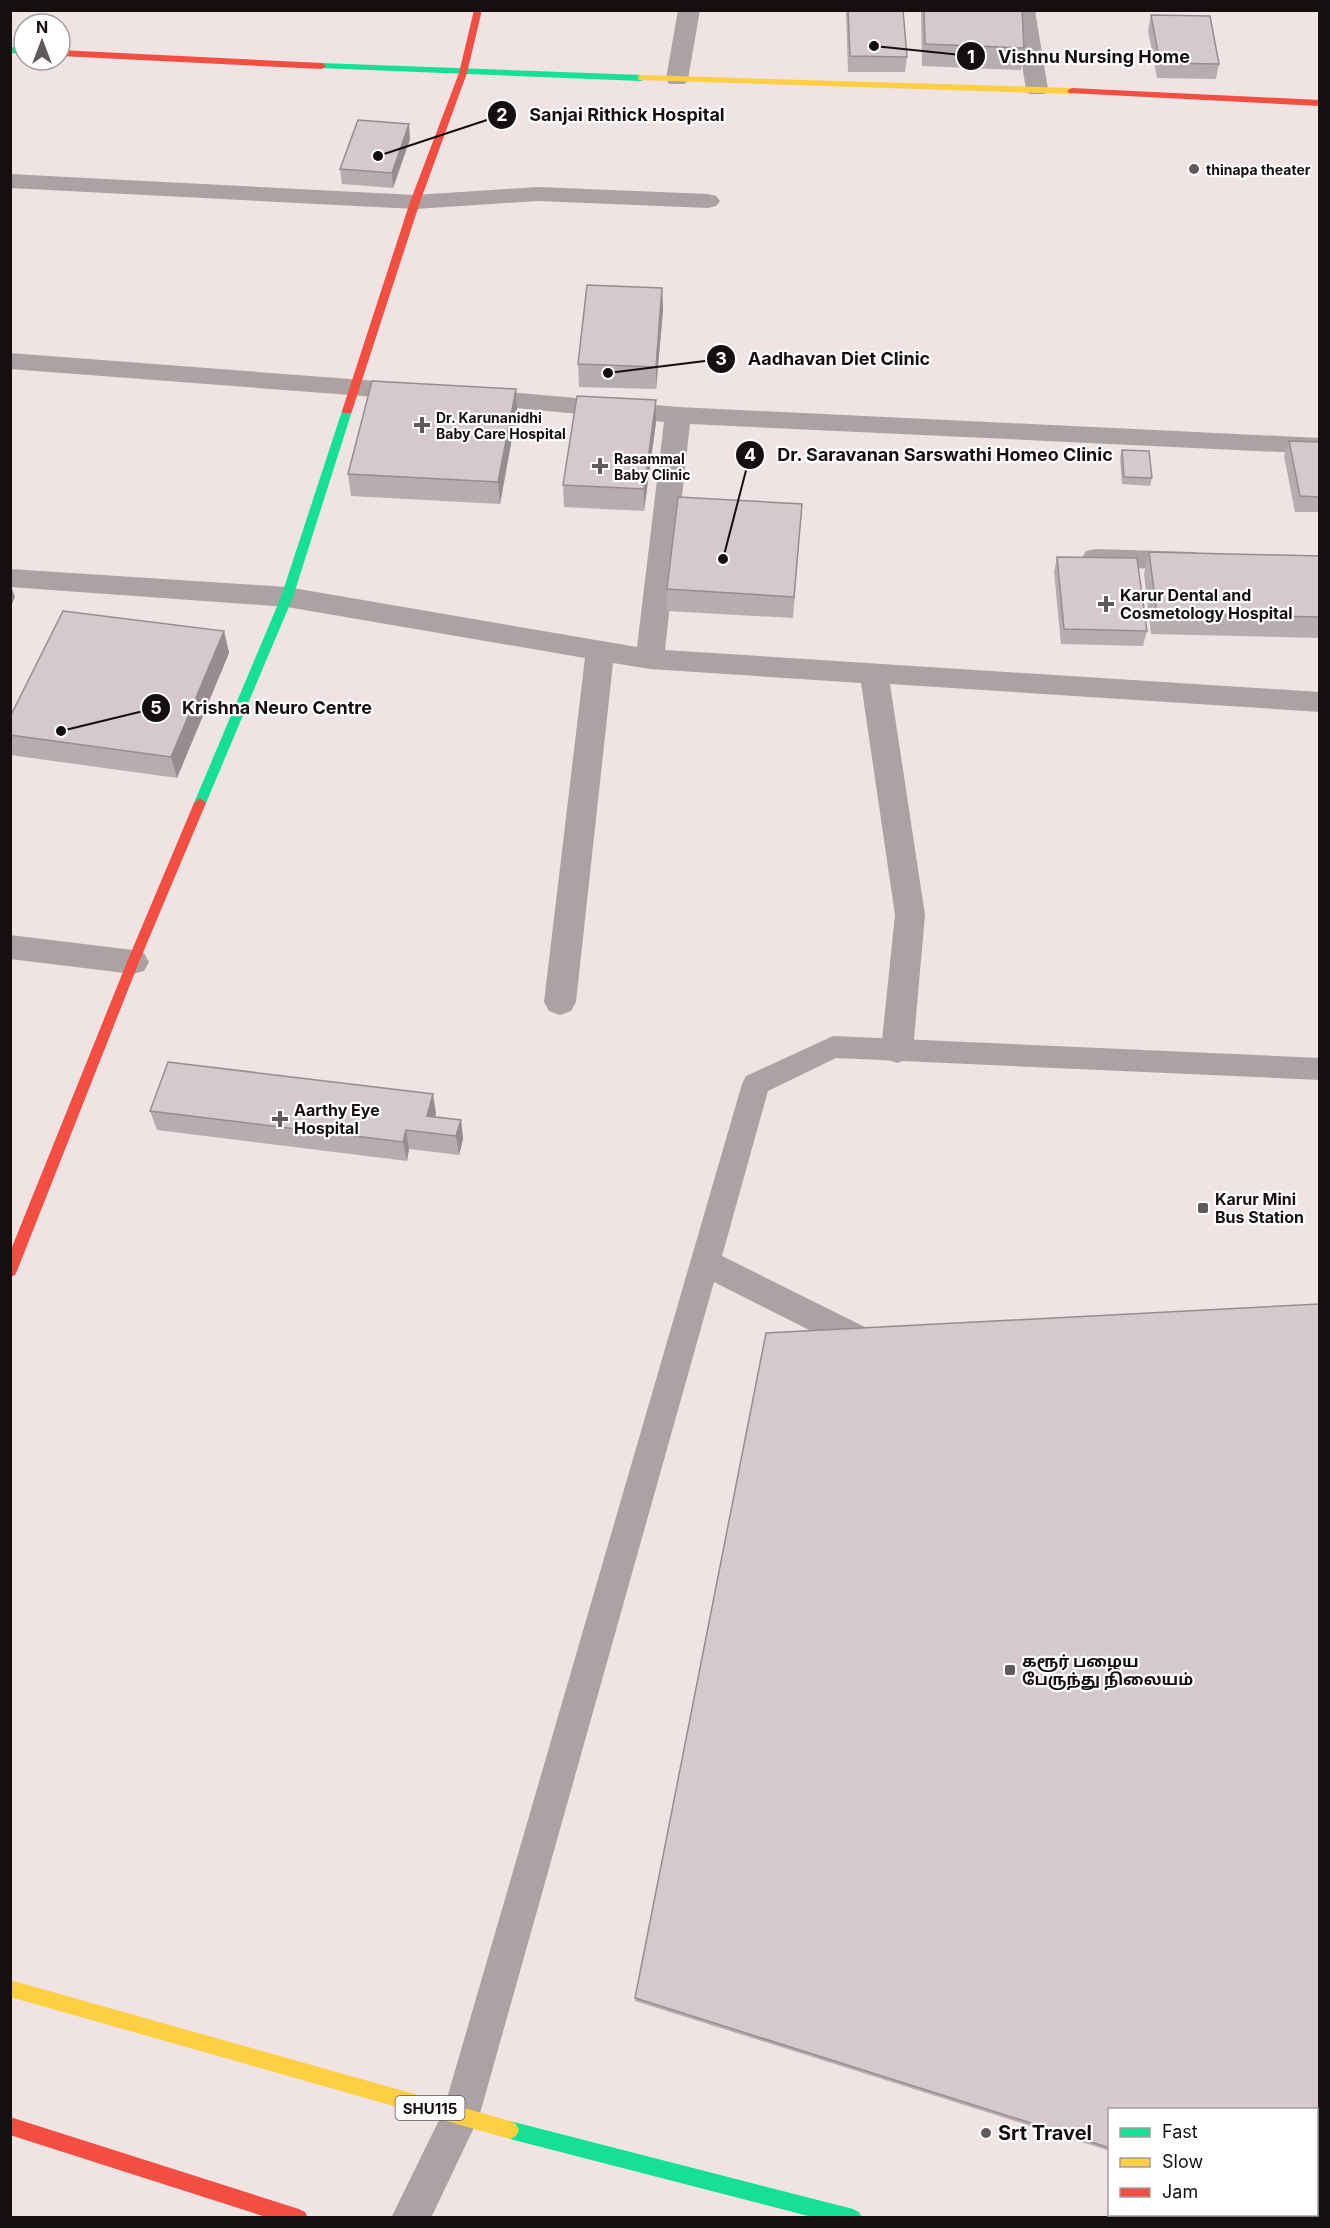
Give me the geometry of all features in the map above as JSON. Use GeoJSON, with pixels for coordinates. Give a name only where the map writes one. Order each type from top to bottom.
{"type":"FeatureCollection","features":[{"type":"Feature","properties":{"kind":"street"},"geometry":{"type":"LineString","coordinates":[[10,1271],[133,962],[287,597],[415,202],[463,72],[478,10]]}},
{"type":"Feature","properties":{"kind":"street"},"geometry":{"type":"LineString","coordinates":[[677,79],[689,10]]}},
{"type":"Feature","properties":{"kind":"street"},"geometry":{"type":"LineString","coordinates":[[1024,10],[1037,89]]}},
{"type":"Feature","properties":{"kind":"street"},"geometry":{"type":"LineString","coordinates":[[72,54],[463,72],[1037,89],[1320,103]]}},
{"type":"Feature","properties":{"kind":"street"},"geometry":{"type":"LineString","coordinates":[[10,181],[415,202],[538,194],[708,201]]}},
{"type":"Feature","properties":{"kind":"street"},"geometry":{"type":"LineString","coordinates":[[10,361],[356,386],[678,415],[1320,446]]}},
{"type":"Feature","properties":{"kind":"street"},"geometry":{"type":"LineString","coordinates":[[650,659],[678,415]]}},
{"type":"Feature","properties":{"kind":"street"},"geometry":{"type":"LineString","coordinates":[[1096,558],[1214,562]]}},
{"type":"Feature","properties":{"kind":"street"},"geometry":{"type":"LineString","coordinates":[[10,578],[287,597],[650,659],[1320,702]]}},
{"type":"Feature","properties":{"kind":"street"},"geometry":{"type":"LineString","coordinates":[[560,1002],[600,650]]}},
{"type":"Feature","properties":{"kind":"street"},"geometry":{"type":"LineString","coordinates":[[874,673],[910,915],[897,1050]]}},
{"type":"Feature","properties":{"kind":"street"},"geometry":{"type":"LineString","coordinates":[[10,947],[133,962]]}},
{"type":"Feature","properties":{"kind":"street","name":"SHU115"},"geometry":{"type":"LineString","coordinates":[[10,1988],[460,2117],[853,2217]]}},
{"type":"Feature","properties":{"kind":"street"},"geometry":{"type":"LineString","coordinates":[[10,2126],[299,2217]]}},
{"type":"Feature","properties":{"kind":"lane"},"geometry":{"type":"LineString","coordinates":[[410,2217],[460,2117],[756,1084],[833,1047],[1320,1069]]}},
{"type":"Feature","properties":{"kind":"lane"},"geometry":{"type":"LineString","coordinates":[[705,1262],[903,1362]]}},
{"type":"Feature","properties":{"kind":"building"},"geometry":{"type":"Polygon","coordinates":[[[848,10],[903,10],[907,57],[850,56],[848,10]]]}},
{"type":"Feature","properties":{"kind":"building"},"geometry":{"type":"Polygon","coordinates":[[[924,10],[1022,10],[1024,48],[925,44],[924,10]]]}},
{"type":"Feature","properties":{"kind":"building"},"geometry":{"type":"Polygon","coordinates":[[[1151,15],[1210,16],[1219,64],[1160,63],[1151,15]]]}},
{"type":"Feature","properties":{"kind":"building"},"geometry":{"type":"Polygon","coordinates":[[[358,120],[409,124],[392,173],[340,169],[358,120]]]}},
{"type":"Feature","properties":{"kind":"building"},"geometry":{"type":"Polygon","coordinates":[[[587,285],[662,288],[656,367],[578,364],[587,285]]]}},
{"type":"Feature","properties":{"kind":"building"},"geometry":{"type":"Polygon","coordinates":[[[372,381],[516,389],[498,482],[348,474],[372,381]]]}},
{"type":"Feature","properties":{"kind":"building"},"geometry":{"type":"Polygon","coordinates":[[[577,396],[656,400],[644,489],[563,485],[577,396]]]}},
{"type":"Feature","properties":{"kind":"building"},"geometry":{"type":"Polygon","coordinates":[[[1289,441],[1320,442],[1320,497],[1300,496],[1289,441]]]}},
{"type":"Feature","properties":{"kind":"building"},"geometry":{"type":"Polygon","coordinates":[[[1122,450],[1149,451],[1152,478],[1124,477],[1122,450]]]}},
{"type":"Feature","properties":{"kind":"building"},"geometry":{"type":"Polygon","coordinates":[[[678,497],[802,504],[794,597],[667,589],[678,497]]]}},
{"type":"Feature","properties":{"kind":"building"},"geometry":{"type":"Polygon","coordinates":[[[1149,552],[1320,556],[1320,617],[1157,613],[1149,552]]]}},
{"type":"Feature","properties":{"kind":"building"},"geometry":{"type":"Polygon","coordinates":[[[1057,557],[1137,558],[1147,631],[1064,629],[1057,557]]]}},
{"type":"Feature","properties":{"kind":"building"},"geometry":{"type":"Polygon","coordinates":[[[63,611],[224,631],[171,757],[10,735],[10,717],[63,611]]]}},
{"type":"Feature","properties":{"kind":"building"},"geometry":{"type":"Polygon","coordinates":[[[168,1062],[433,1094],[427,1116],[461,1120],[456,1136],[406,1130],[403,1142],[150,1111],[168,1062]]]}},
{"type":"Feature","properties":{"kind":"building","name":"கரூர் பழைய பேருந்து நிலையம்"},"geometry":{"type":"Polygon","coordinates":[[[1320,1304],[1320,2214],[1318,2213],[1318,2108],[1108,2108],[1108,2147],[635,1998],[766,1333],[1320,1304]]]}},
{"type":"Feature","properties":{"kind":"traffic: fast"},"geometry":{"type":"LineString","coordinates":[[322,66],[641,78]]}},
{"type":"Feature","properties":{"kind":"traffic: fast"},"geometry":{"type":"LineString","coordinates":[[200,803],[287,597],[347,411]]}},
{"type":"Feature","properties":{"kind":"traffic: fast"},"geometry":{"type":"LineString","coordinates":[[510,2130],[853,2218]]}},
{"type":"Feature","properties":{"kind":"traffic: slow"},"geometry":{"type":"LineString","coordinates":[[641,78],[1072,91]]}},
{"type":"Feature","properties":{"kind":"traffic: slow"},"geometry":{"type":"LineString","coordinates":[[10,1988],[510,2130]]}},
{"type":"Feature","properties":{"kind":"traffic: jam"},"geometry":{"type":"LineString","coordinates":[[347,411],[415,202],[463,73],[478,10]]}},
{"type":"Feature","properties":{"kind":"traffic: jam"},"geometry":{"type":"LineString","coordinates":[[72,54],[322,66]]}},
{"type":"Feature","properties":{"kind":"traffic: jam"},"geometry":{"type":"LineString","coordinates":[[1072,91],[1320,103]]}},
{"type":"Feature","properties":{"kind":"traffic: jam"},"geometry":{"type":"LineString","coordinates":[[10,1271],[133,962],[200,803]]}},
{"type":"Feature","properties":{"kind":"traffic: jam"},"geometry":{"type":"LineString","coordinates":[[10,2126],[299,2218]]}},
{"type":"Feature","properties":{"kind":"place","name":"Vishnu Nursing Home"},"geometry":{"type":"Point","coordinates":[874,46]}},
{"type":"Feature","properties":{"kind":"place","name":"Sanjai Rithick Hospital"},"geometry":{"type":"Point","coordinates":[378,156]}},
{"type":"Feature","properties":{"kind":"place","name":"thinapa theater"},"geometry":{"type":"Point","coordinates":[1194,169]}},
{"type":"Feature","properties":{"kind":"place","name":"Aadhavan Diet Clinic"},"geometry":{"type":"Point","coordinates":[608,373]}},
{"type":"Feature","properties":{"kind":"place","name":"Dr. Karunanidhi Baby Care Hospital"},"geometry":{"type":"Point","coordinates":[422,425]}},
{"type":"Feature","properties":{"kind":"place","name":"Rasammal Baby Clinic"},"geometry":{"type":"Point","coordinates":[600,466]}},
{"type":"Feature","properties":{"kind":"place","name":"Dr. Saravanan Sarswathi Homeo Clinic"},"geometry":{"type":"Point","coordinates":[723,559]}},
{"type":"Feature","properties":{"kind":"place","name":"Karur Dental and Cosmetology Hospital"},"geometry":{"type":"Point","coordinates":[1106,604]}},
{"type":"Feature","properties":{"kind":"place","name":"Krishna Neuro Centre"},"geometry":{"type":"Point","coordinates":[61,731]}},
{"type":"Feature","properties":{"kind":"place","name":"Aarthy Eye Hospital"},"geometry":{"type":"Point","coordinates":[280,1119]}},
{"type":"Feature","properties":{"kind":"place","name":"Karur Mini Bus Station"},"geometry":{"type":"Point","coordinates":[1203,1208]}},
{"type":"Feature","properties":{"kind":"place","name":"கரூர் பழைய பேருந்து நிலையம்"},"geometry":{"type":"Point","coordinates":[1010,1670]}},
{"type":"Feature","properties":{"kind":"place","name":"Srt Travel"},"geometry":{"type":"Point","coordinates":[986,2133]}}]}
